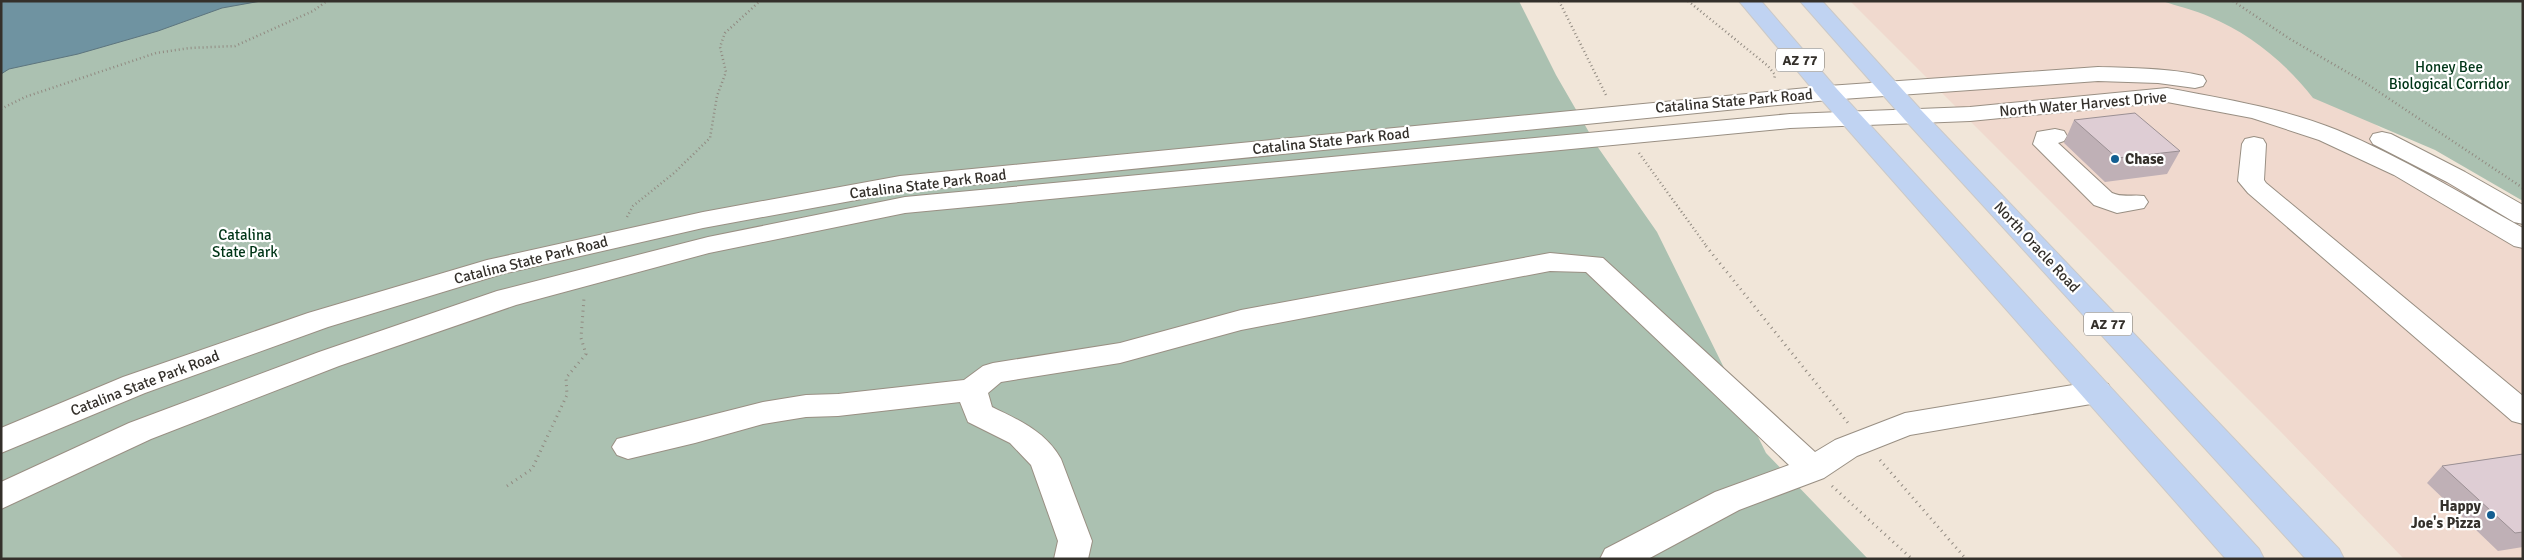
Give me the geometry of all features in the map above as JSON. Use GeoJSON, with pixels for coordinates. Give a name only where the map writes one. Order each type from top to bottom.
{"type":"FeatureCollection","features":[{"type":"Feature","properties":{"kind":"highway","name":"AZ 77"},"geometry":{"type":"LineString","coordinates":[[1749,1],[1828,93],[2247,559]]}},
{"type":"Feature","properties":{"kind":"highway","name":"North Oracle Road"},"geometry":{"type":"LineString","coordinates":[[1810,1],[1913,115],[2327,559]]}},
{"type":"Feature","properties":{"kind":"street","name":"North Water Harvest Drive"},"geometry":{"type":"LineString","coordinates":[[1889,89],[2107,74],[2158,76],[2223,87],[2296,106],[2365,131],[2423,159],[2523,216]]}},
{"type":"Feature","properties":{"kind":"street","name":"Catalina State Park Road"},"geometry":{"type":"LineString","coordinates":[[1,441],[134,385],[318,320],[497,266],[703,220],[900,184],[1572,116],[1889,89]]}},
{"type":"Feature","properties":{"kind":"street","name":"North Water Harvest Drive"},"geometry":{"type":"LineString","coordinates":[[1851,118],[1970,114],[2148,95],[2167,95],[2222,103],[2302,126],[2362,150],[2403,170],[2523,240]]}},
{"type":"Feature","properties":{"kind":"street"},"geometry":{"type":"LineString","coordinates":[[1572,116],[1586,140]]}},
{"type":"Feature","properties":{"kind":"street","name":"Catalina State Park Road"},"geometry":{"type":"LineString","coordinates":[[1,496],[140,431],[329,359],[507,298],[708,245],[906,205],[1790,121],[1851,118]]}},
{"type":"Feature","properties":{"kind":"street"},"geometry":{"type":"LineString","coordinates":[[2055,136],[2046,138],[2045,144],[2103,199],[2117,204],[2134,202]]}},
{"type":"Feature","properties":{"kind":"street"},"geometry":{"type":"LineString","coordinates":[[2254,144],[2250,180],[2257,188],[2523,412]]}},
{"type":"Feature","properties":{"kind":"street"},"geometry":{"type":"LineString","coordinates":[[628,447],[695,432],[763,413],[806,406],[838,406],[972,390],[993,373],[1120,353],[1241,320],[1550,262],[1592,264],[1813,468]]}},
{"type":"Feature","properties":{"kind":"street"},"geometry":{"type":"LineString","coordinates":[[972,390],[979,414],[1021,435],[1045,459],[1079,553]]}},
{"type":"Feature","properties":{"kind":"street"},"geometry":{"type":"LineString","coordinates":[[1617,559],[1727,501],[1813,468],[1846,448],[1905,424],[2097,392]]}},
{"type":"Feature","properties":{"kind":"path"},"geometry":{"type":"LineString","coordinates":[[1,109],[25,97],[156,53],[190,48],[235,46],[313,11],[326,1]]}},
{"type":"Feature","properties":{"kind":"path"},"geometry":{"type":"LineString","coordinates":[[1559,1],[1614,112]]}},
{"type":"Feature","properties":{"kind":"path"},"geometry":{"type":"LineString","coordinates":[[1688,1],[1768,66],[1775,75],[1772,84],[1782,97]]}},
{"type":"Feature","properties":{"kind":"path"},"geometry":{"type":"LineString","coordinates":[[2233,1],[2290,39],[2338,65],[2523,188]]}},
{"type":"Feature","properties":{"kind":"path"},"geometry":{"type":"LineString","coordinates":[[1628,136],[1705,245],[1820,391],[1966,559]]}},
{"type":"Feature","properties":{"kind":"path"},"geometry":{"type":"LineString","coordinates":[[1813,468],[1912,559]]}},
{"type":"Feature","properties":{"kind":"shaded area"},"geometry":{"type":"Polygon","coordinates":[[[1850,1],[2212,1],[2523,236],[2523,559],[2404,559],[2280,431],[1850,1]]]}},
{"type":"Feature","properties":{"kind":"green space","name":"Catalina State Park"},"geometry":{"type":"Polygon","coordinates":[[[1,1],[1519,1],[1556,75],[1597,146],[1657,232],[1766,453],[1868,559],[1,559],[1,1]]]}},
{"type":"Feature","properties":{"kind":"green space","name":"Honey Bee Biological Corridor"},"geometry":{"type":"Polygon","coordinates":[[[2162,1],[2523,1],[2523,201],[2435,150],[2313,98],[2303,85],[2279,62],[2239,32],[2192,10],[2162,1]]]}},
{"type":"Feature","properties":{"kind":"water"},"geometry":{"type":"Polygon","coordinates":[[[1,1],[261,1],[222,8],[158,31],[78,54],[9,69],[1,74],[1,1]]]}},
{"type":"Feature","properties":{"kind":"building"},"geometry":{"type":"Polygon","coordinates":[[[2135,113],[2180,151],[2117,158],[2074,120],[2135,113]]]}},
{"type":"Feature","properties":{"kind":"building"},"geometry":{"type":"Polygon","coordinates":[[[2523,454],[2523,532],[2515,533],[2442,466],[2523,454]]]}},
{"type":"Feature","properties":{"kind":"place","name":"Chase"},"geometry":{"type":"Point","coordinates":[2115,159]}},
{"type":"Feature","properties":{"kind":"place","name":"Happy Joe's Pizza"},"geometry":{"type":"Point","coordinates":[2491,515]}}]}
